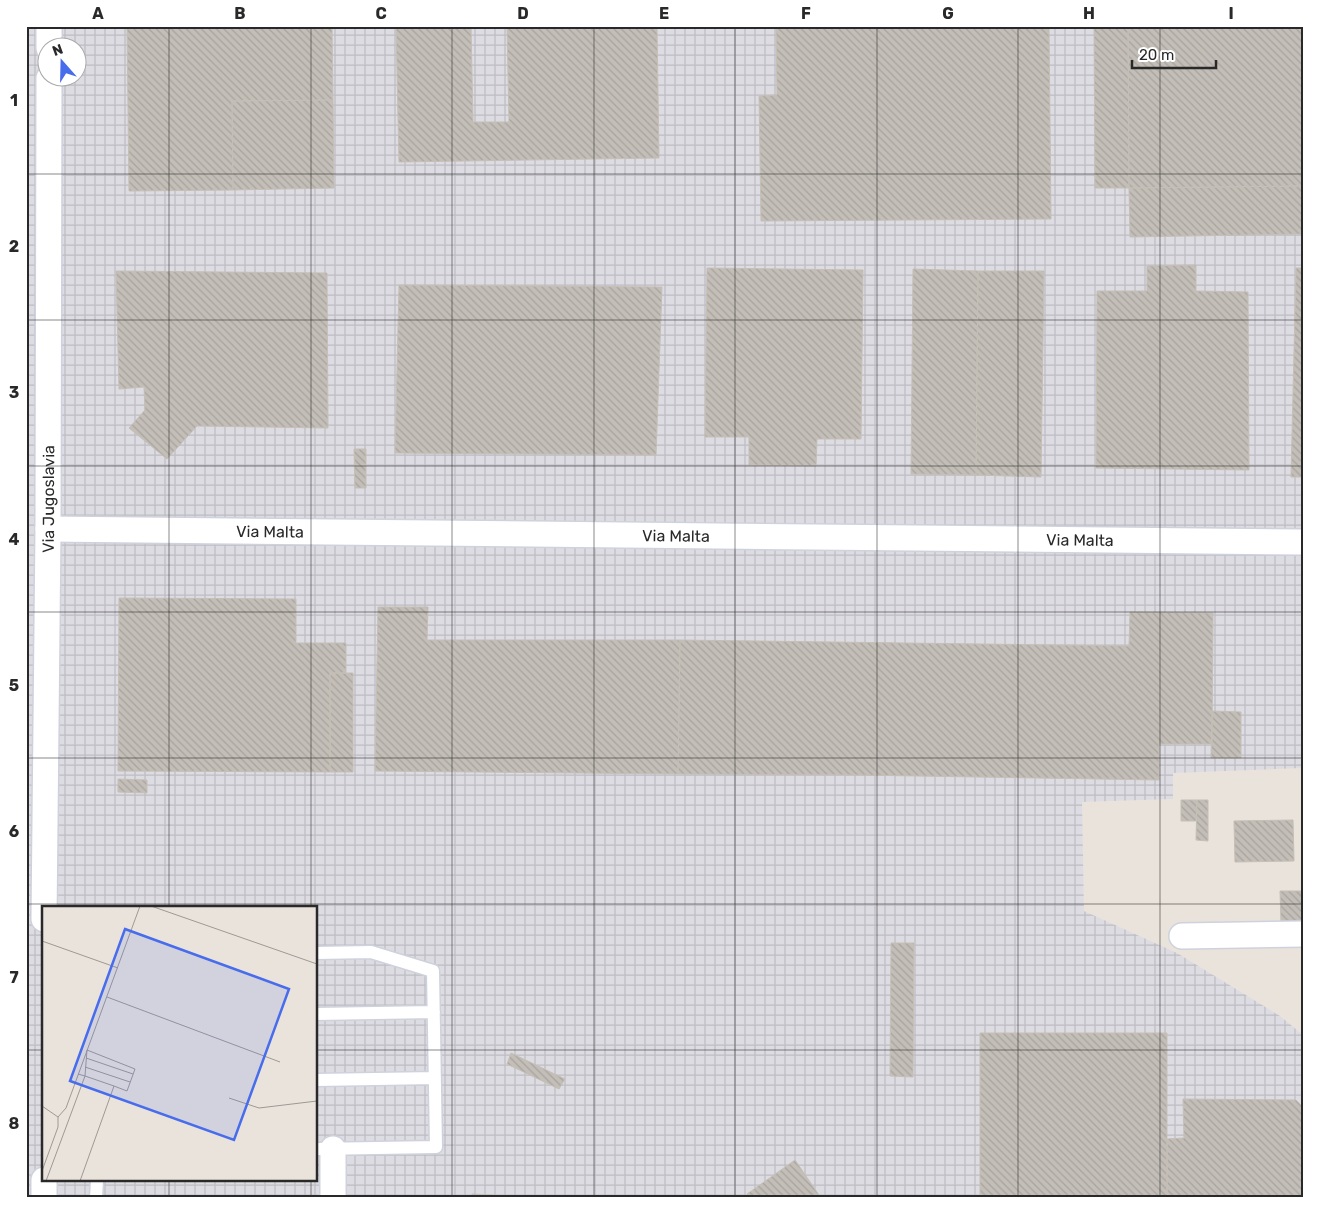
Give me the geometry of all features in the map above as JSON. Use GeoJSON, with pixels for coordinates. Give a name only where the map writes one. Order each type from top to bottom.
{"type":"FeatureCollection","features":[{"type":"Feature","properties":{"kind":"street","name":"Via Jugoslavia"},"geometry":{"type":"LineString","coordinates":[[44,906],[48,529],[37,295],[48,88]]}},
{"type":"Feature","properties":{"kind":"street","name":"Via Malta"},"geometry":{"type":"LineString","coordinates":[[48,529],[1303,542]]}},
{"type":"Feature","properties":{"kind":"street"},"geometry":{"type":"LineString","coordinates":[[1182,936],[1303,934]]}},
{"type":"Feature","properties":{"kind":"street"},"geometry":{"type":"LineString","coordinates":[[325,1149],[333,1198]]}},
{"type":"Feature","properties":{"kind":"street"},"geometry":{"type":"LineString","coordinates":[[44,1182],[44,1198]]}},
{"type":"Feature","properties":{"kind":"lane"},"geometry":{"type":"LineString","coordinates":[[318,953],[371,952],[434,970],[436,1147],[325,1149]]}},
{"type":"Feature","properties":{"kind":"lane"},"geometry":{"type":"LineString","coordinates":[[318,1014],[434,1012]]}},
{"type":"Feature","properties":{"kind":"lane"},"geometry":{"type":"LineString","coordinates":[[318,1080],[435,1078]]}},
{"type":"Feature","properties":{"kind":"lane"},"geometry":{"type":"LineString","coordinates":[[96,1198],[97,1182]]}},
{"type":"Feature","properties":{"kind":"shaded area"},"geometry":{"type":"Polygon","coordinates":[[[26,26],[1303,26],[1303,768],[1173,773],[1173,799],[1082,802],[1084,911],[1177,953],[1280,1016],[1303,1035],[1303,1198],[26,1198],[26,26]]]}},
{"type":"Feature","properties":{"kind":"building"},"geometry":{"type":"Polygon","coordinates":[[[127,26],[332,26],[333,100],[232,101],[233,190],[129,191],[127,26]]]}},
{"type":"Feature","properties":{"kind":"building"},"geometry":{"type":"Polygon","coordinates":[[[396,26],[471,26],[473,122],[509,122],[507,26],[657,26],[659,158],[399,162],[396,26]]]}},
{"type":"Feature","properties":{"kind":"building"},"geometry":{"type":"Polygon","coordinates":[[[776,26],[1049,26],[1051,219],[761,221],[759,96],[777,95],[776,26]]]}},
{"type":"Feature","properties":{"kind":"building"},"geometry":{"type":"Polygon","coordinates":[[[1094,26],[1128,26],[1129,188],[1095,188],[1094,26]]]}},
{"type":"Feature","properties":{"kind":"building"},"geometry":{"type":"Polygon","coordinates":[[[1128,26],[1303,26],[1303,186],[1129,188],[1128,26]]]}},
{"type":"Feature","properties":{"kind":"building"},"geometry":{"type":"Polygon","coordinates":[[[333,100],[334,188],[233,190],[232,101],[333,100]]]}},
{"type":"Feature","properties":{"kind":"building"},"geometry":{"type":"Polygon","coordinates":[[[1303,186],[1303,234],[1130,237],[1129,188],[1303,186]]]}},
{"type":"Feature","properties":{"kind":"building"},"geometry":{"type":"Polygon","coordinates":[[[1196,265],[1196,291],[1248,292],[1249,470],[1096,468],[1097,291],[1147,291],[1147,266],[1196,265]]]}},
{"type":"Feature","properties":{"kind":"building"},"geometry":{"type":"Polygon","coordinates":[[[707,268],[863,270],[861,439],[817,439],[816,466],[749,465],[749,437],[705,437],[707,268]]]}},
{"type":"Feature","properties":{"kind":"building"},"geometry":{"type":"Polygon","coordinates":[[[1296,268],[1303,268],[1303,477],[1291,477],[1296,268]]]}},
{"type":"Feature","properties":{"kind":"building"},"geometry":{"type":"Polygon","coordinates":[[[913,269],[978,271],[976,475],[911,474],[913,269]]]}},
{"type":"Feature","properties":{"kind":"building"},"geometry":{"type":"Polygon","coordinates":[[[116,271],[327,273],[328,428],[197,426],[167,459],[129,428],[145,410],[144,387],[119,389],[116,271]]]}},
{"type":"Feature","properties":{"kind":"building"},"geometry":{"type":"Polygon","coordinates":[[[978,271],[1044,271],[1041,477],[976,475],[978,271]]]}},
{"type":"Feature","properties":{"kind":"building"},"geometry":{"type":"Polygon","coordinates":[[[399,285],[662,287],[656,455],[395,453],[399,285]]]}},
{"type":"Feature","properties":{"kind":"building"},"geometry":{"type":"Polygon","coordinates":[[[354,449],[366,449],[366,488],[355,488],[354,449]]]}},
{"type":"Feature","properties":{"kind":"building"},"geometry":{"type":"Polygon","coordinates":[[[119,598],[296,599],[296,643],[346,643],[346,673],[330,673],[330,772],[118,771],[119,598]]]}},
{"type":"Feature","properties":{"kind":"building"},"geometry":{"type":"Polygon","coordinates":[[[378,607],[428,607],[427,640],[680,640],[678,774],[375,771],[378,607]]]}},
{"type":"Feature","properties":{"kind":"building"},"geometry":{"type":"Polygon","coordinates":[[[1130,612],[1213,613],[1212,744],[1159,744],[1159,780],[678,774],[680,640],[1129,646],[1130,612]]]}},
{"type":"Feature","properties":{"kind":"building"},"geometry":{"type":"Polygon","coordinates":[[[330,673],[353,673],[353,772],[330,772],[330,673]]]}},
{"type":"Feature","properties":{"kind":"building"},"geometry":{"type":"Polygon","coordinates":[[[1212,711],[1241,712],[1241,758],[1211,758],[1212,711]]]}},
{"type":"Feature","properties":{"kind":"building"},"geometry":{"type":"Polygon","coordinates":[[[118,779],[147,780],[147,793],[118,792],[118,779]]]}},
{"type":"Feature","properties":{"kind":"building"},"geometry":{"type":"Polygon","coordinates":[[[1181,800],[1197,800],[1196,821],[1181,821],[1181,800]]]}},
{"type":"Feature","properties":{"kind":"building"},"geometry":{"type":"Polygon","coordinates":[[[1197,800],[1208,800],[1208,841],[1196,840],[1197,800]]]}},
{"type":"Feature","properties":{"kind":"building"},"geometry":{"type":"Polygon","coordinates":[[[1293,820],[1294,861],[1235,862],[1234,821],[1293,820]]]}},
{"type":"Feature","properties":{"kind":"building"},"geometry":{"type":"Polygon","coordinates":[[[1280,891],[1303,891],[1303,922],[1281,923],[1280,891]]]}},
{"type":"Feature","properties":{"kind":"building"},"geometry":{"type":"Polygon","coordinates":[[[891,943],[914,943],[913,1077],[890,1076],[891,943]]]}},
{"type":"Feature","properties":{"kind":"building"},"geometry":{"type":"Polygon","coordinates":[[[980,1033],[1167,1033],[1167,1198],[980,1198],[980,1033]]]}},
{"type":"Feature","properties":{"kind":"building"},"geometry":{"type":"Polygon","coordinates":[[[511,1053],[565,1079],[559,1089],[507,1064],[511,1053]]]}},
{"type":"Feature","properties":{"kind":"building"},"geometry":{"type":"Polygon","coordinates":[[[1183,1099],[1296,1100],[1303,1107],[1303,1198],[1167,1198],[1167,1139],[1184,1138],[1183,1099]]]}},
{"type":"Feature","properties":{"kind":"building"},"geometry":{"type":"Polygon","coordinates":[[[795,1160],[821,1198],[750,1198],[747,1194],[795,1160]]]}},
{"type":"Feature","properties":{"kind":"building"},"geometry":{"type":"Polygon","coordinates":[[[472,1194],[511,1196],[511,1198],[472,1198],[472,1194]]]}}]}
